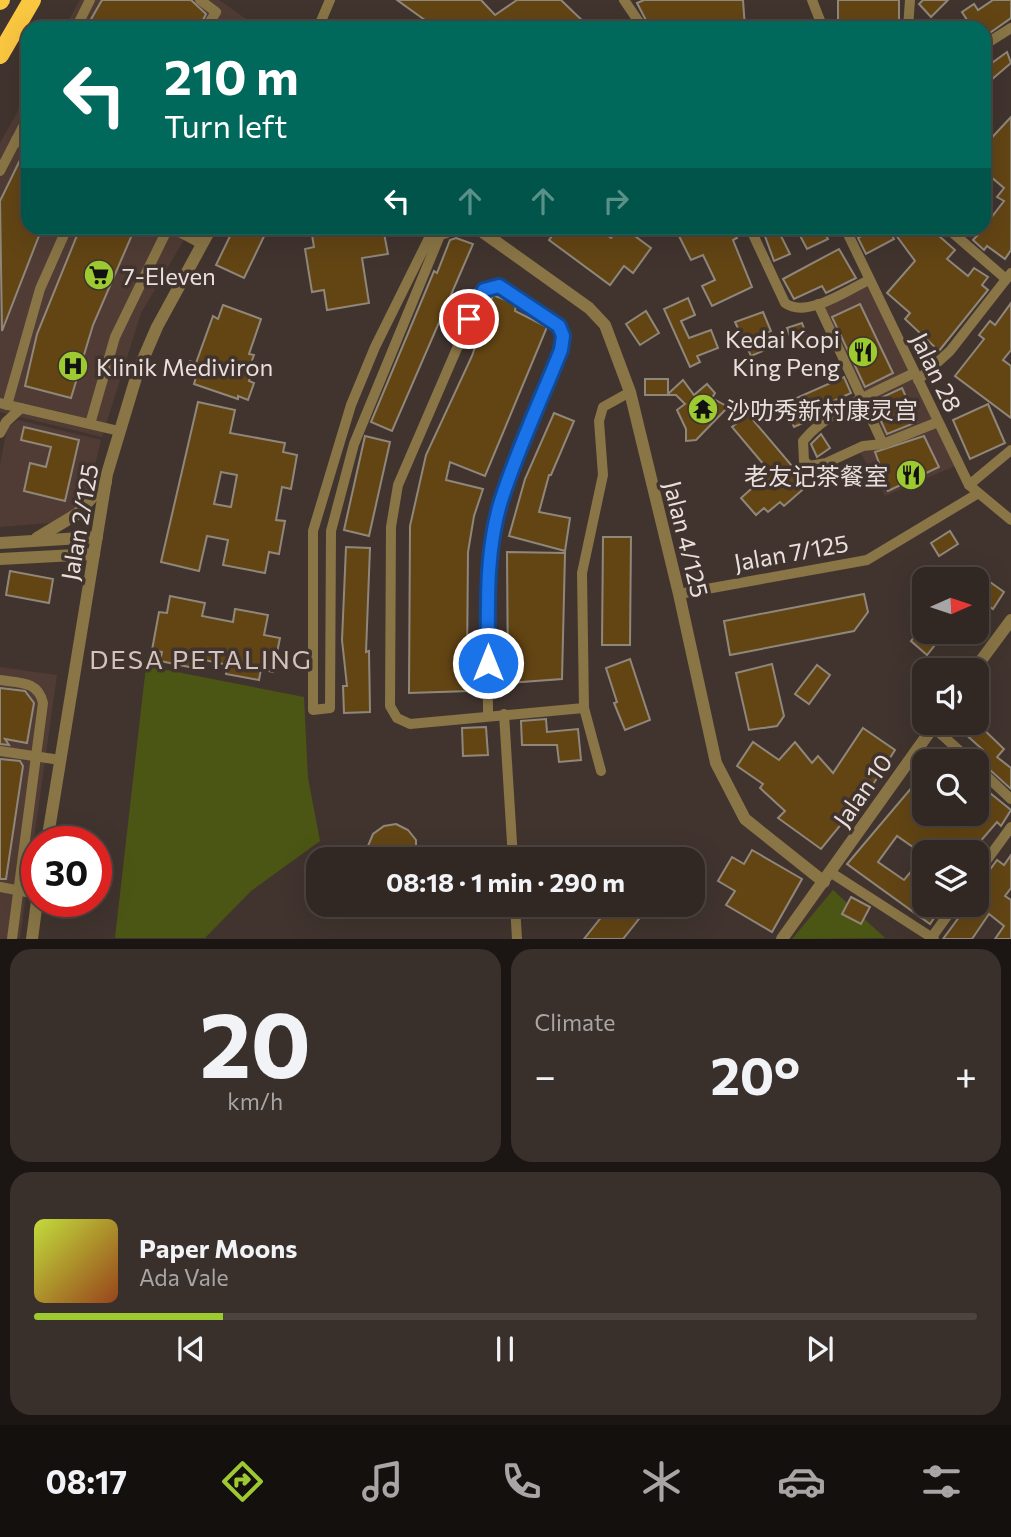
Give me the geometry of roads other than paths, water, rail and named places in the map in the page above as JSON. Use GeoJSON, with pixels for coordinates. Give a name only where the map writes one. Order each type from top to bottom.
{"type":"FeatureCollection","features":[{"type":"Feature","properties":{"kind":"highway"},"geometry":{"type":"LineString","coordinates":[[0,55],[32,0]]}},
{"type":"Feature","properties":{"kind":"street"},"geometry":{"type":"LineString","coordinates":[[80,21],[90,0]]}},
{"type":"Feature","properties":{"kind":"street"},"geometry":{"type":"LineString","coordinates":[[200,0],[216,12],[210,21]]}},
{"type":"Feature","properties":{"kind":"street"},"geometry":{"type":"LineString","coordinates":[[321,21],[330,0]]}},
{"type":"Feature","properties":{"kind":"street"},"geometry":{"type":"LineString","coordinates":[[624,0],[638,21]]}},
{"type":"Feature","properties":{"kind":"street"},"geometry":{"type":"LineString","coordinates":[[812,0],[820,21]]}},
{"type":"Feature","properties":{"kind":"street"},"geometry":{"type":"LineString","coordinates":[[908,21],[910,0]]}},
{"type":"Feature","properties":{"kind":"street"},"geometry":{"type":"LineString","coordinates":[[991,41],[1011,28]]}},
{"type":"Feature","properties":{"kind":"street"},"geometry":{"type":"LineString","coordinates":[[0,171],[21,132]]}},
{"type":"Feature","properties":{"kind":"street"},"geometry":{"type":"LineString","coordinates":[[16,140],[21,143]]}},
{"type":"Feature","properties":{"kind":"street"},"geometry":{"type":"LineString","coordinates":[[64,235],[40,289],[4,404],[119,431]]}},
{"type":"Feature","properties":{"kind":"street"},"geometry":{"type":"LineString","coordinates":[[90,424],[119,328],[166,235]]}},
{"type":"Feature","properties":{"kind":"street"},"geometry":{"type":"LineString","coordinates":[[184,235],[202,244]]}},
{"type":"Feature","properties":{"kind":"street","name":"Jalan 2/125"},"geometry":{"type":"LineString","coordinates":[[50,826],[93,554],[106,482],[119,431],[138,371],[157,327],[207,235]]}},
{"type":"Feature","properties":{"kind":"street"},"geometry":{"type":"LineString","coordinates":[[437,235],[375,347],[351,405],[313,531],[313,710],[330,708],[331,531],[354,444],[438,235]]}},
{"type":"Feature","properties":{"kind":"street","name":"Jalan 4/125"},"geometry":{"type":"LineString","coordinates":[[486,235],[597,317],[605,326],[629,392],[679,594],[716,763],[745,818],[827,877]]}},
{"type":"Feature","properties":{"kind":"street"},"geometry":{"type":"LineString","coordinates":[[753,235],[785,303],[798,309],[818,304],[869,280]]}},
{"type":"Feature","properties":{"kind":"street","name":"Jalan 28"},"geometry":{"type":"LineString","coordinates":[[848,235],[973,490],[1011,520]]}},
{"type":"Feature","properties":{"kind":"street"},"geometry":{"type":"LineString","coordinates":[[938,422],[883,444],[863,446],[815,466],[804,461],[801,448],[806,438],[860,400],[916,377],[950,351],[1009,276],[956,235]]}},
{"type":"Feature","properties":{"kind":"street"},"geometry":{"type":"LineString","coordinates":[[488,715],[488,610],[495,530],[501,501],[563,343],[559,326],[506,289],[488,286],[480,295],[398,485],[391,527],[390,706],[397,718],[410,723],[584,708]]}},
{"type":"Feature","properties":{"kind":"street"},"geometry":{"type":"LineString","coordinates":[[818,304],[860,400],[883,444]]}},
{"type":"Feature","properties":{"kind":"street"},"geometry":{"type":"LineString","coordinates":[[601,771],[584,708],[582,573],[603,475],[600,421],[603,407],[612,399],[629,392]]}},
{"type":"Feature","properties":{"kind":"street"},"geometry":{"type":"LineString","coordinates":[[0,433],[6,422],[21,408]]}},
{"type":"Feature","properties":{"kind":"street","name":"Jalan 7/125"},"geometry":{"type":"LineString","coordinates":[[679,594],[867,560],[973,490],[1011,450]]}},
{"type":"Feature","properties":{"kind":"street"},"geometry":{"type":"LineString","coordinates":[[33,541],[77,514],[106,482]]}},
{"type":"Feature","properties":{"kind":"street"},"geometry":{"type":"LineString","coordinates":[[4,540],[97,537]]}},
{"type":"Feature","properties":{"kind":"street"},"geometry":{"type":"LineString","coordinates":[[0,559],[93,554]]}},
{"type":"Feature","properties":{"kind":"street"},"geometry":{"type":"LineString","coordinates":[[983,658],[1011,620]]}},
{"type":"Feature","properties":{"kind":"street"},"geometry":{"type":"LineString","coordinates":[[0,680],[33,685],[40,692],[43,703],[12,939]]}},
{"type":"Feature","properties":{"kind":"street"},"geometry":{"type":"LineString","coordinates":[[505,714],[512,847]]}},
{"type":"Feature","properties":{"kind":"street","name":"Jalan 10"},"geometry":{"type":"LineString","coordinates":[[782,939],[927,735]]}},
{"type":"Feature","properties":{"kind":"street"},"geometry":{"type":"LineString","coordinates":[[944,735],[959,749]]}},
{"type":"Feature","properties":{"kind":"street"},"geometry":{"type":"LineString","coordinates":[[0,751],[60,760]]}},
{"type":"Feature","properties":{"kind":"street"},"geometry":{"type":"LineString","coordinates":[[989,778],[1011,799]]}},
{"type":"Feature","properties":{"kind":"street"},"geometry":{"type":"LineString","coordinates":[[989,857],[1011,827]]}},
{"type":"Feature","properties":{"kind":"street"},"geometry":{"type":"LineString","coordinates":[[827,877],[933,938],[947,917]]}},
{"type":"Feature","properties":{"kind":"street"},"geometry":{"type":"LineString","coordinates":[[0,887],[20,891]]}},
{"type":"Feature","properties":{"kind":"street"},"geometry":{"type":"LineString","coordinates":[[32,939],[35,917]]}},
{"type":"Feature","properties":{"kind":"street"},"geometry":{"type":"LineString","coordinates":[[516,917],[517,939]]}},
{"type":"Feature","properties":{"kind":"place","name":"7-Eleven"},"geometry":{"type":"Point","coordinates":[99,275]}},
{"type":"Feature","properties":{"kind":"place","name":"Kedai Kopi King Peng"},"geometry":{"type":"Point","coordinates":[863,352]}},
{"type":"Feature","properties":{"kind":"place","name":"Klinik Mediviron"},"geometry":{"type":"Point","coordinates":[73,366]}},
{"type":"Feature","properties":{"kind":"place","name":"沙叻秀新村康灵宫"},"geometry":{"type":"Point","coordinates":[703,409]}},
{"type":"Feature","properties":{"kind":"place","name":"老友记茶餐室"},"geometry":{"type":"Point","coordinates":[911,475]}},
{"type":"Feature","properties":{"kind":"district","name":"DESA PETALING"},"geometry":{"type":"Point","coordinates":[201,658]}}]}
